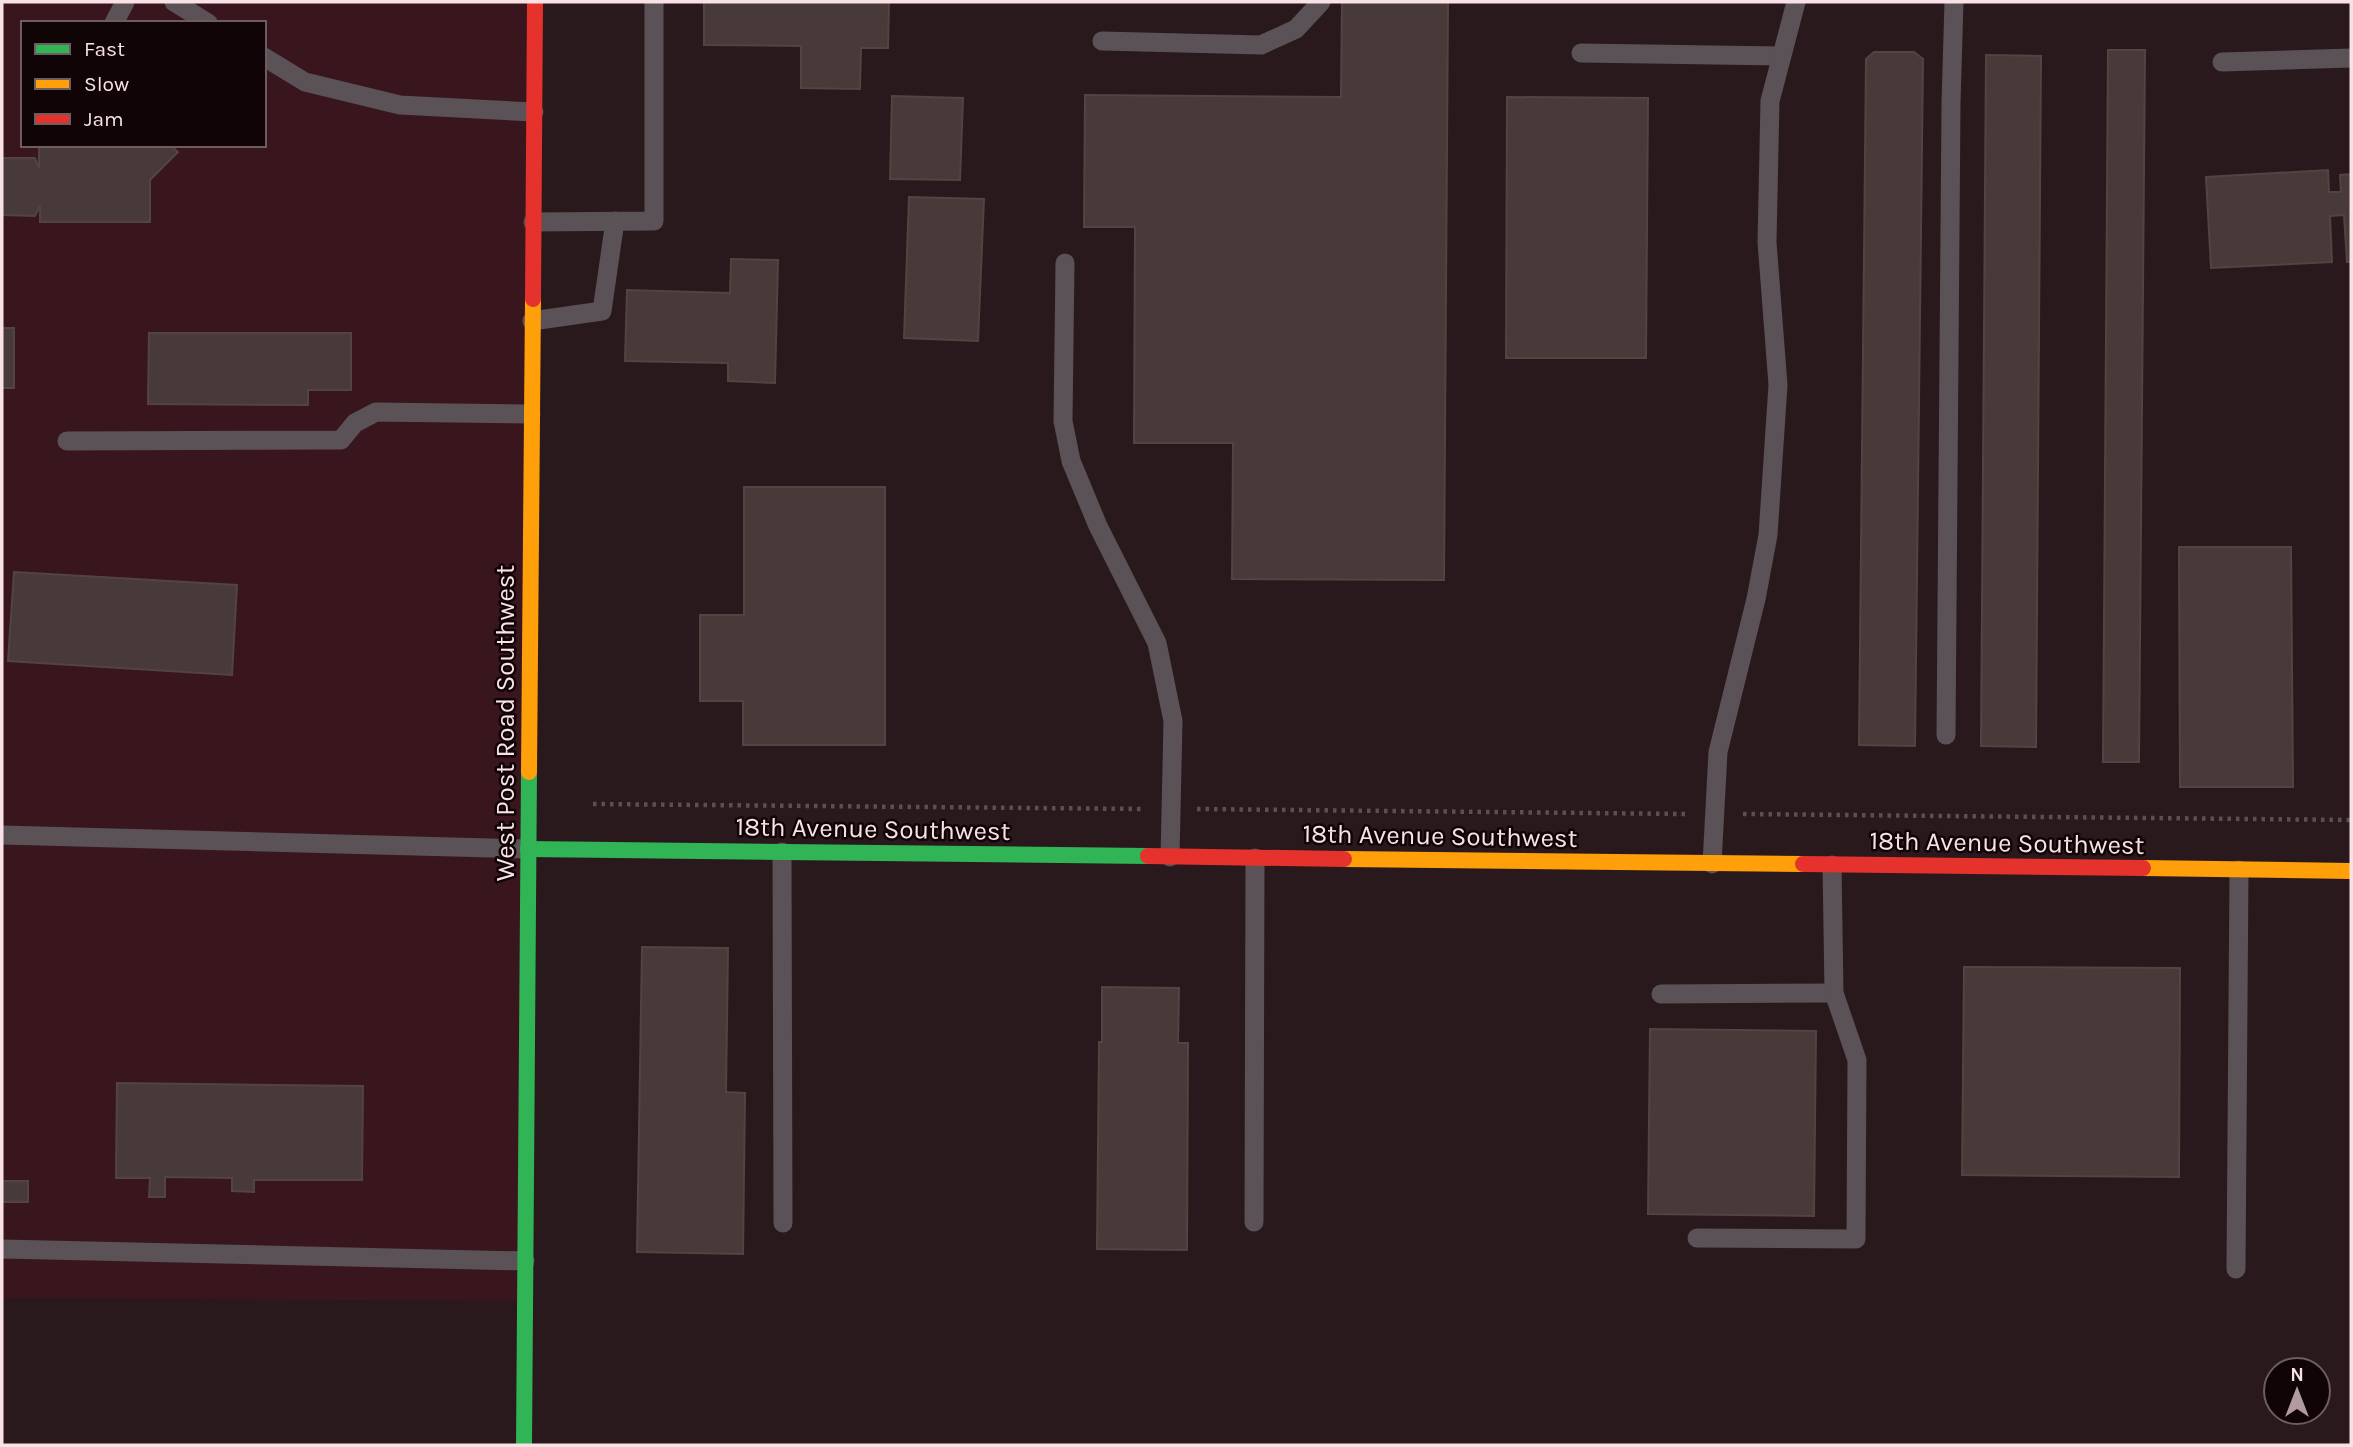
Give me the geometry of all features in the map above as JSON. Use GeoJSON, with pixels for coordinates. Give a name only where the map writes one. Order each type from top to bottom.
{"type":"FeatureCollection","features":[{"type":"Feature","properties":{"kind":"street","name":"West Post Road Southwest"},"geometry":{"type":"LineString","coordinates":[[524,1445],[535,2]]}},
{"type":"Feature","properties":{"kind":"street","name":"18th Avenue Southwest"},"geometry":{"type":"LineString","coordinates":[[528,849],[2351,871]]}},
{"type":"Feature","properties":{"kind":"lane"},"geometry":{"type":"LineString","coordinates":[[115,21],[125,2]]}},
{"type":"Feature","properties":{"kind":"lane"},"geometry":{"type":"LineString","coordinates":[[174,2],[205,21]]}},
{"type":"Feature","properties":{"kind":"lane"},"geometry":{"type":"LineString","coordinates":[[533,222],[654,221],[654,2]]}},
{"type":"Feature","properties":{"kind":"lane"},"geometry":{"type":"LineString","coordinates":[[1101,41],[1261,45],[1296,29],[1321,2]]}},
{"type":"Feature","properties":{"kind":"lane"},"geometry":{"type":"LineString","coordinates":[[1712,864],[1718,751],[1756,599],[1768,535],[1778,385],[1768,242],[1770,101],[1796,2]]}},
{"type":"Feature","properties":{"kind":"lane"},"geometry":{"type":"LineString","coordinates":[[1947,735],[1954,2]]}},
{"type":"Feature","properties":{"kind":"lane"},"geometry":{"type":"LineString","coordinates":[[1581,53],[1781,56]]}},
{"type":"Feature","properties":{"kind":"lane"},"geometry":{"type":"LineString","coordinates":[[266,58],[305,82],[400,105],[534,112]]}},
{"type":"Feature","properties":{"kind":"lane"},"geometry":{"type":"LineString","coordinates":[[2222,61],[2351,58]]}},
{"type":"Feature","properties":{"kind":"lane"},"geometry":{"type":"LineString","coordinates":[[532,321],[602,311],[615,221]]}},
{"type":"Feature","properties":{"kind":"lane"},"geometry":{"type":"LineString","coordinates":[[1065,263],[1063,421],[1071,461],[1098,526],[1157,643],[1173,721],[1170,857]]}},
{"type":"Feature","properties":{"kind":"lane"},"geometry":{"type":"LineString","coordinates":[[67,441],[341,440],[355,424],[376,412],[531,414]]}},
{"type":"Feature","properties":{"kind":"lane"},"geometry":{"type":"LineString","coordinates":[[2,835],[528,849]]}},
{"type":"Feature","properties":{"kind":"lane"},"geometry":{"type":"LineString","coordinates":[[782,852],[783,1223]]}},
{"type":"Feature","properties":{"kind":"lane"},"geometry":{"type":"LineString","coordinates":[[1254,1222],[1255,858]]}},
{"type":"Feature","properties":{"kind":"lane"},"geometry":{"type":"LineString","coordinates":[[1697,1238],[1856,1239],[1857,1060],[1834,993],[1832,865]]}},
{"type":"Feature","properties":{"kind":"lane"},"geometry":{"type":"LineString","coordinates":[[2236,1269],[2239,870]]}},
{"type":"Feature","properties":{"kind":"lane"},"geometry":{"type":"LineString","coordinates":[[1661,995],[1834,993]]}},
{"type":"Feature","properties":{"kind":"lane"},"geometry":{"type":"LineString","coordinates":[[2,1249],[525,1261]]}},
{"type":"Feature","properties":{"kind":"path"},"geometry":{"type":"LineString","coordinates":[[593,804],[2351,820]]}},
{"type":"Feature","properties":{"kind":"shaded area"},"geometry":{"type":"Polygon","coordinates":[[[2,2],[535,2],[525,1301],[2,1298],[2,2]]]}},
{"type":"Feature","properties":{"kind":"building"},"geometry":{"type":"Polygon","coordinates":[[[704,2],[889,2],[888,48],[861,48],[860,89],[801,88],[801,46],[704,45],[704,2]]]}},
{"type":"Feature","properties":{"kind":"building"},"geometry":{"type":"Polygon","coordinates":[[[1342,2],[1448,2],[1444,580],[1232,579],[1233,443],[1134,443],[1135,227],[1084,227],[1085,95],[1341,97],[1342,2]]]}},
{"type":"Feature","properties":{"kind":"building"},"geometry":{"type":"Polygon","coordinates":[[[2108,50],[2145,50],[2139,762],[2103,762],[2108,50]]]}},
{"type":"Feature","properties":{"kind":"building"},"geometry":{"type":"Polygon","coordinates":[[[1874,52],[1914,52],[1923,59],[1915,746],[1859,745],[1866,59],[1874,52]]]}},
{"type":"Feature","properties":{"kind":"building"},"geometry":{"type":"Polygon","coordinates":[[[1986,55],[2041,56],[2036,747],[1981,746],[1986,55]]]}},
{"type":"Feature","properties":{"kind":"building"},"geometry":{"type":"Polygon","coordinates":[[[892,96],[963,98],[960,180],[890,179],[892,96]]]}},
{"type":"Feature","properties":{"kind":"building"},"geometry":{"type":"Polygon","coordinates":[[[1507,97],[1648,98],[1646,358],[1506,358],[1507,97]]]}},
{"type":"Feature","properties":{"kind":"building"},"geometry":{"type":"Polygon","coordinates":[[[39,147],[172,147],[178,152],[150,180],[150,222],[40,222],[40,206],[35,216],[2,215],[2,158],[35,158],[39,168],[39,147]]]}},
{"type":"Feature","properties":{"kind":"building"},"geometry":{"type":"Polygon","coordinates":[[[2328,170],[2329,192],[2341,192],[2340,175],[2351,174],[2351,262],[2347,262],[2344,215],[2330,216],[2332,262],[2211,268],[2206,177],[2328,170]]]}},
{"type":"Feature","properties":{"kind":"building"},"geometry":{"type":"Polygon","coordinates":[[[909,197],[984,199],[978,341],[904,338],[909,197]]]}},
{"type":"Feature","properties":{"kind":"building"},"geometry":{"type":"Polygon","coordinates":[[[731,259],[778,260],[775,383],[728,381],[728,363],[625,361],[627,290],[730,293],[731,259]]]}},
{"type":"Feature","properties":{"kind":"building"},"geometry":{"type":"Polygon","coordinates":[[[2,328],[14,328],[14,388],[2,388],[2,328]]]}},
{"type":"Feature","properties":{"kind":"building"},"geometry":{"type":"Polygon","coordinates":[[[149,333],[351,333],[351,390],[308,390],[308,405],[148,404],[149,333]]]}},
{"type":"Feature","properties":{"kind":"building"},"geometry":{"type":"Polygon","coordinates":[[[744,487],[885,487],[885,745],[743,745],[743,701],[700,701],[700,615],[744,615],[744,487]]]}},
{"type":"Feature","properties":{"kind":"building"},"geometry":{"type":"Polygon","coordinates":[[[2179,547],[2291,547],[2293,787],[2180,787],[2179,547]]]}},
{"type":"Feature","properties":{"kind":"building"},"geometry":{"type":"Polygon","coordinates":[[[14,572],[237,585],[232,675],[8,661],[14,572]]]}},
{"type":"Feature","properties":{"kind":"building"},"geometry":{"type":"Polygon","coordinates":[[[642,947],[728,948],[726,1092],[745,1093],[743,1254],[637,1252],[642,947]]]}},
{"type":"Feature","properties":{"kind":"building"},"geometry":{"type":"Polygon","coordinates":[[[1964,967],[2180,968],[2179,1177],[1962,1175],[1964,967]]]}},
{"type":"Feature","properties":{"kind":"building"},"geometry":{"type":"Polygon","coordinates":[[[1102,987],[1179,988],[1178,1043],[1188,1043],[1187,1250],[1097,1249],[1102,987]]]}},
{"type":"Feature","properties":{"kind":"building"},"geometry":{"type":"Polygon","coordinates":[[[1650,1029],[1816,1031],[1814,1216],[1648,1214],[1650,1029]]]}},
{"type":"Feature","properties":{"kind":"building"},"geometry":{"type":"Polygon","coordinates":[[[117,1083],[363,1086],[362,1180],[254,1180],[254,1192],[232,1191],[232,1178],[165,1177],[165,1197],[149,1197],[150,1178],[116,1178],[117,1083]]]}},
{"type":"Feature","properties":{"kind":"building"},"geometry":{"type":"Polygon","coordinates":[[[2,1181],[28,1181],[28,1202],[2,1202],[2,1181]]]}},
{"type":"Feature","properties":{"kind":"traffic: fast"},"geometry":{"type":"LineString","coordinates":[[524,1445],[529,772]]}},
{"type":"Feature","properties":{"kind":"traffic: fast"},"geometry":{"type":"LineString","coordinates":[[528,849],[1148,856]]}},
{"type":"Feature","properties":{"kind":"traffic: slow"},"geometry":{"type":"LineString","coordinates":[[529,772],[533,299]]}},
{"type":"Feature","properties":{"kind":"traffic: slow"},"geometry":{"type":"LineString","coordinates":[[1344,859],[1803,864]]}},
{"type":"Feature","properties":{"kind":"traffic: slow"},"geometry":{"type":"LineString","coordinates":[[2143,868],[2351,871]]}},
{"type":"Feature","properties":{"kind":"traffic: jam"},"geometry":{"type":"LineString","coordinates":[[533,299],[535,2]]}},
{"type":"Feature","properties":{"kind":"traffic: jam"},"geometry":{"type":"LineString","coordinates":[[1148,856],[1344,859]]}},
{"type":"Feature","properties":{"kind":"traffic: jam"},"geometry":{"type":"LineString","coordinates":[[1803,864],[2143,868]]}}]}
